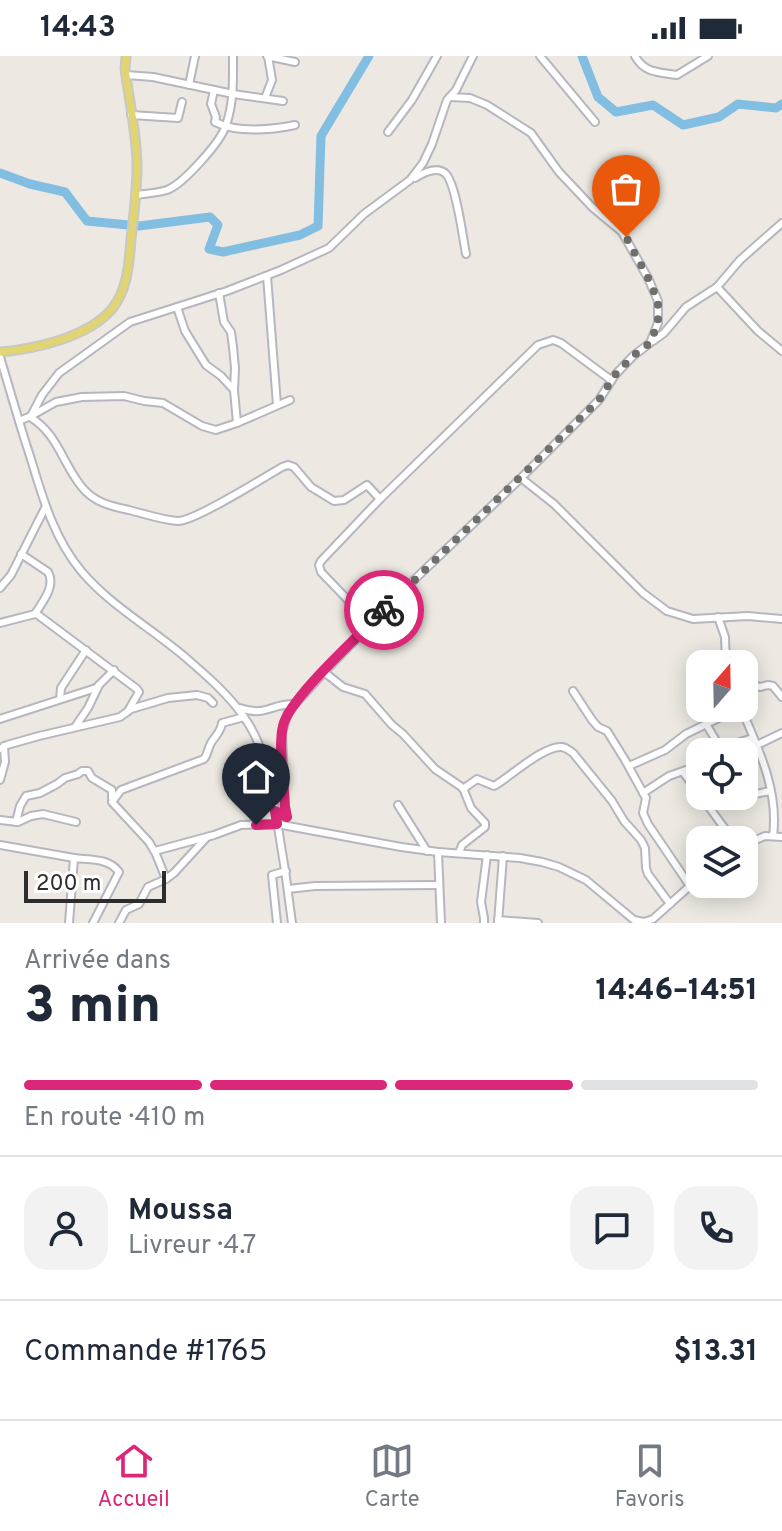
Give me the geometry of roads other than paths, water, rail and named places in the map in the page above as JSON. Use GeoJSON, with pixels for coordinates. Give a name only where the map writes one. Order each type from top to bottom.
{"type":"FeatureCollection","features":[{"type":"Feature","properties":{"kind":"main road"},"geometry":{"type":"LineString","coordinates":[[0,355],[70,337],[111,309],[122,292],[129,268],[137,165],[126,56]]}},
{"type":"Feature","properties":{"kind":"street"},"geometry":{"type":"LineString","coordinates":[[189,85],[195,56]]}},
{"type":"Feature","properties":{"kind":"street"},"geometry":{"type":"LineString","coordinates":[[135,195],[172,187],[197,166],[221,138],[233,94],[233,56]]}},
{"type":"Feature","properties":{"kind":"street"},"geometry":{"type":"LineString","coordinates":[[265,98],[272,80],[266,56],[295,62]]}},
{"type":"Feature","properties":{"kind":"street"},"geometry":{"type":"LineString","coordinates":[[388,132],[424,82],[437,56]]}},
{"type":"Feature","properties":{"kind":"street"},"geometry":{"type":"LineString","coordinates":[[410,180],[427,156],[449,97],[456,90],[473,56]]}},
{"type":"Feature","properties":{"kind":"street"},"geometry":{"type":"LineString","coordinates":[[540,56],[595,122]]}},
{"type":"Feature","properties":{"kind":"street"},"geometry":{"type":"LineString","coordinates":[[635,56],[646,69],[677,75],[708,56]]}},
{"type":"Feature","properties":{"kind":"street"},"geometry":{"type":"LineString","coordinates":[[126,75],[283,101]]}},
{"type":"Feature","properties":{"kind":"street"},"geometry":{"type":"LineString","coordinates":[[214,90],[211,104],[216,115],[215,122],[226,127],[262,130],[295,125]]}},
{"type":"Feature","properties":{"kind":"street"},"geometry":{"type":"LineString","coordinates":[[449,97],[483,103],[528,130],[559,172],[593,208],[622,232],[658,301],[658,323],[650,343]]}},
{"type":"Feature","properties":{"kind":"street"},"geometry":{"type":"LineString","coordinates":[[131,115],[178,118],[182,102]]}},
{"type":"Feature","properties":{"kind":"street"},"geometry":{"type":"LineString","coordinates":[[30,416],[48,385],[130,322],[267,276],[324,252],[364,214],[423,173],[434,170],[447,176],[456,200],[466,254]]}},
{"type":"Feature","properties":{"kind":"street"},"geometry":{"type":"LineString","coordinates":[[287,817],[282,733],[286,716],[294,704],[439,556],[599,400],[611,380],[633,356],[664,333],[692,303],[717,287],[740,260],[782,223]]}},
{"type":"Feature","properties":{"kind":"street"},"geometry":{"type":"LineString","coordinates":[[267,276],[277,405]]}},
{"type":"Feature","properties":{"kind":"street"},"geometry":{"type":"LineString","coordinates":[[717,287],[758,331],[782,351]]}},
{"type":"Feature","properties":{"kind":"street"},"geometry":{"type":"LineString","coordinates":[[219,293],[224,322],[231,332],[237,423]]}},
{"type":"Feature","properties":{"kind":"street"},"geometry":{"type":"LineString","coordinates":[[177,307],[185,331],[206,365],[234,390]]}},
{"type":"Feature","properties":{"kind":"street"},"geometry":{"type":"LineString","coordinates":[[371,624],[321,572],[319,565],[380,499],[538,345],[553,340],[561,343],[611,380]]}},
{"type":"Feature","properties":{"kind":"street"},"geometry":{"type":"LineString","coordinates":[[0,355],[46,507],[84,574],[183,655],[244,717],[263,755],[286,871],[292,923]]}},
{"type":"Feature","properties":{"kind":"street"},"geometry":{"type":"LineString","coordinates":[[19,421],[56,402],[82,397],[124,396],[163,403],[213,430],[290,400]]}},
{"type":"Feature","properties":{"kind":"street"},"geometry":{"type":"LineString","coordinates":[[30,416],[47,429],[69,469],[88,494],[102,503],[123,509],[181,521],[288,465],[297,469],[311,487],[334,501],[344,500],[367,485],[380,499]]}},
{"type":"Feature","properties":{"kind":"street"},"geometry":{"type":"LineString","coordinates":[[521,478],[554,504],[659,607],[693,619],[748,616],[782,619]]}},
{"type":"Feature","properties":{"kind":"street"},"geometry":{"type":"LineString","coordinates":[[0,588],[11,575],[46,507]]}},
{"type":"Feature","properties":{"kind":"street"},"geometry":{"type":"LineString","coordinates":[[0,623],[35,614],[52,581],[48,572],[21,554]]}},
{"type":"Feature","properties":{"kind":"street"},"geometry":{"type":"LineString","coordinates":[[35,614],[138,690],[128,711]]}},
{"type":"Feature","properties":{"kind":"street"},"geometry":{"type":"LineString","coordinates":[[718,617],[725,637],[725,650]]}},
{"type":"Feature","properties":{"kind":"street"},"geometry":{"type":"LineString","coordinates":[[60,699],[61,688],[86,650]]}},
{"type":"Feature","properties":{"kind":"street"},"geometry":{"type":"LineString","coordinates":[[74,727],[99,685],[114,670]]}},
{"type":"Feature","properties":{"kind":"street"},"geometry":{"type":"LineString","coordinates":[[324,672],[343,687],[365,694],[435,769],[463,789],[471,808],[485,827],[462,845],[459,853]]}},
{"type":"Feature","properties":{"kind":"street"},"geometry":{"type":"LineString","coordinates":[[0,719],[99,685]]}},
{"type":"Feature","properties":{"kind":"street"},"geometry":{"type":"LineString","coordinates":[[758,686],[773,686],[782,697]]}},
{"type":"Feature","properties":{"kind":"street"},"geometry":{"type":"LineString","coordinates":[[573,691],[595,725],[610,735],[629,766],[646,801],[644,817],[686,880]]}},
{"type":"Feature","properties":{"kind":"street"},"geometry":{"type":"LineString","coordinates":[[0,780],[5,762],[2,748],[120,717],[128,711],[168,698],[205,697],[213,703]]}},
{"type":"Feature","properties":{"kind":"street"},"geometry":{"type":"LineString","coordinates":[[236,707],[257,713],[294,704]]}},
{"type":"Feature","properties":{"kind":"street"},"geometry":{"type":"LineString","coordinates":[[16,822],[26,796],[40,793],[82,771],[88,771],[92,778],[115,791],[200,762],[220,732],[222,723],[244,717]]}},
{"type":"Feature","properties":{"kind":"street"},"geometry":{"type":"LineString","coordinates":[[629,766],[665,750],[710,722]]}},
{"type":"Feature","properties":{"kind":"street"},"geometry":{"type":"LineString","coordinates":[[746,722],[753,738]]}},
{"type":"Feature","properties":{"kind":"street"},"geometry":{"type":"LineString","coordinates":[[706,724],[714,738]]}},
{"type":"Feature","properties":{"kind":"street"},"geometry":{"type":"LineString","coordinates":[[758,745],[782,733]]}},
{"type":"Feature","properties":{"kind":"street"},"geometry":{"type":"LineString","coordinates":[[758,747],[766,767],[775,823],[773,836]]}},
{"type":"Feature","properties":{"kind":"street"},"geometry":{"type":"LineString","coordinates":[[463,789],[477,779],[494,786],[547,750],[566,748],[644,844],[648,874],[670,904]]}},
{"type":"Feature","properties":{"kind":"street"},"geometry":{"type":"LineString","coordinates":[[643,793],[669,776],[686,771]]}},
{"type":"Feature","properties":{"kind":"street"},"geometry":{"type":"LineString","coordinates":[[683,772],[686,776]]}},
{"type":"Feature","properties":{"kind":"street"},"geometry":{"type":"LineString","coordinates":[[115,791],[112,802],[155,851],[166,879]]}},
{"type":"Feature","properties":{"kind":"street"},"geometry":{"type":"LineString","coordinates":[[758,793],[770,791]]}},
{"type":"Feature","properties":{"kind":"street"},"geometry":{"type":"LineString","coordinates":[[398,805],[427,851]]}},
{"type":"Feature","properties":{"kind":"street"},"geometry":{"type":"LineString","coordinates":[[275,811],[298,827]]}},
{"type":"Feature","properties":{"kind":"street"},"geometry":{"type":"LineString","coordinates":[[0,820],[20,822],[43,814],[76,822]]}},
{"type":"Feature","properties":{"kind":"street"},"geometry":{"type":"LineString","coordinates":[[155,851],[241,825],[277,824],[427,851],[542,862],[573,873],[601,891],[634,920],[650,922],[686,890]]}},
{"type":"Feature","properties":{"kind":"street"},"geometry":{"type":"LineString","coordinates":[[119,923],[126,910],[139,904],[149,885],[166,879],[207,837]]}},
{"type":"Feature","properties":{"kind":"street"},"geometry":{"type":"LineString","coordinates":[[758,838],[782,837]]}},
{"type":"Feature","properties":{"kind":"street"},"geometry":{"type":"LineString","coordinates":[[0,845],[112,864],[119,872],[93,923]]}},
{"type":"Feature","properties":{"kind":"street"},"geometry":{"type":"LineString","coordinates":[[438,852],[441,923]]}},
{"type":"Feature","properties":{"kind":"street"},"geometry":{"type":"LineString","coordinates":[[484,923],[481,902],[487,855]]}},
{"type":"Feature","properties":{"kind":"street"},"geometry":{"type":"LineString","coordinates":[[503,856],[498,921],[538,923]]}},
{"type":"Feature","properties":{"kind":"street"},"geometry":{"type":"LineString","coordinates":[[69,923],[74,858]]}},
{"type":"Feature","properties":{"kind":"street"},"geometry":{"type":"LineString","coordinates":[[277,923],[272,875],[286,871]]}},
{"type":"Feature","properties":{"kind":"street"},"geometry":{"type":"LineString","coordinates":[[288,889],[438,885]]}},
{"type":"Feature","properties":{"kind":"waterway"},"geometry":{"type":"LineString","coordinates":[[0,173],[65,192],[87,221],[139,226],[210,217],[218,225],[209,249],[223,252],[300,235],[318,226],[321,136],[369,56]]}},
{"type":"Feature","properties":{"kind":"waterway"},"geometry":{"type":"LineString","coordinates":[[582,56],[598,97],[616,112],[653,105],[683,125],[719,117],[738,104],[776,108],[782,104]]}}]}
